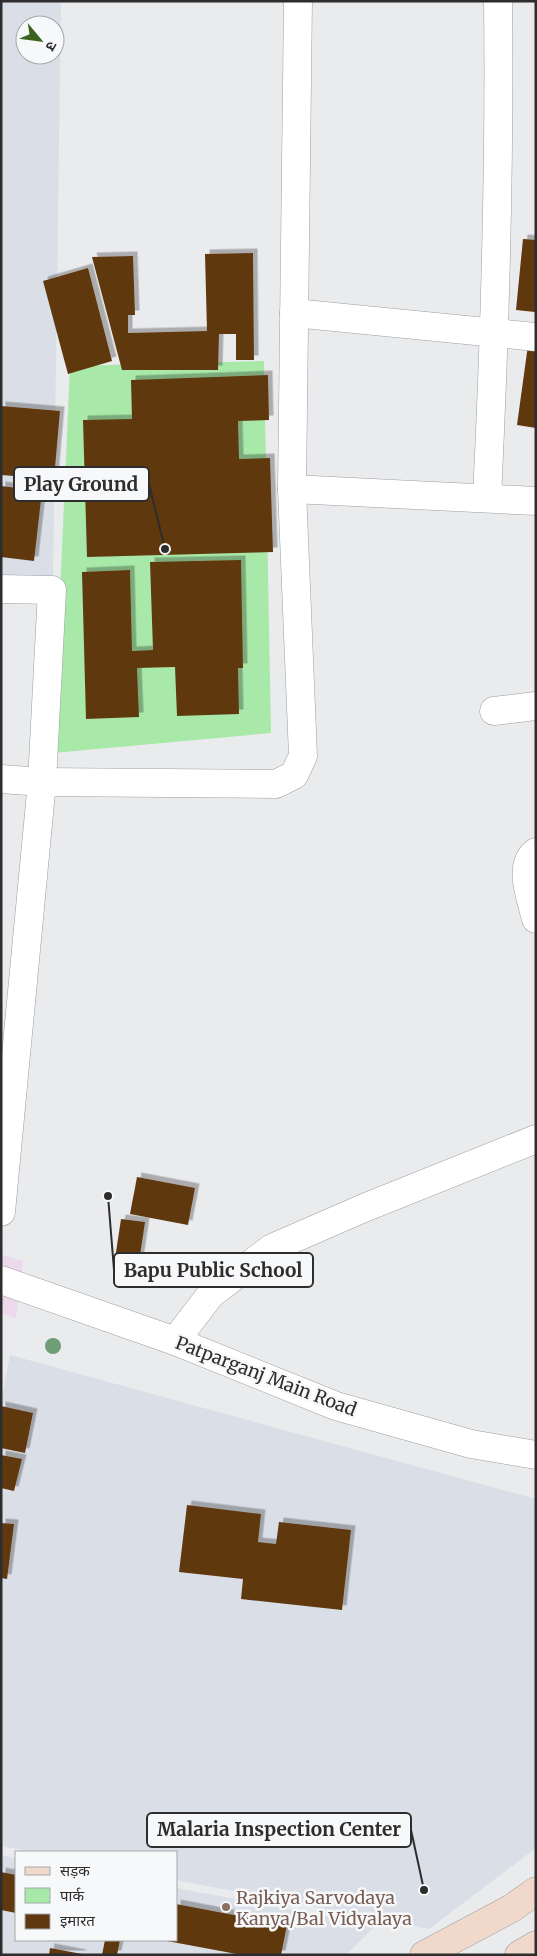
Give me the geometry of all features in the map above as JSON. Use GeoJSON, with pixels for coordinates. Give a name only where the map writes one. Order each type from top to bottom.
{"type":"FeatureCollection","features":[{"type":"Feature","properties":{"kind":"main road"},"geometry":{"type":"LineString","coordinates":[[424,1955],[512,1908],[536,1891]]}},
{"type":"Feature","properties":{"kind":"main road"},"geometry":{"type":"LineString","coordinates":[[519,1955],[536,1945]]}},
{"type":"Feature","properties":{"kind":"street"},"geometry":{"type":"LineString","coordinates":[[1,779],[42,782],[276,784],[294,775],[303,756],[292,489],[298,1]]}},
{"type":"Feature","properties":{"kind":"street"},"geometry":{"type":"LineString","coordinates":[[487,498],[495,332],[500,142],[498,1]]}},
{"type":"Feature","properties":{"kind":"street"},"geometry":{"type":"LineString","coordinates":[[294,313],[536,337]]}},
{"type":"Feature","properties":{"kind":"street"},"geometry":{"type":"LineString","coordinates":[[292,489],[536,502]]}},
{"type":"Feature","properties":{"kind":"street"},"geometry":{"type":"LineString","coordinates":[[1,589],[52,590],[42,782],[1,1212]]}},
{"type":"Feature","properties":{"kind":"street"},"geometry":{"type":"LineString","coordinates":[[494,711],[536,706]]}},
{"type":"Feature","properties":{"kind":"street"},"geometry":{"type":"LineString","coordinates":[[536,852],[532,855],[526,874],[536,919]]}},
{"type":"Feature","properties":{"kind":"street"},"geometry":{"type":"LineString","coordinates":[[175,1341],[211,1294],[272,1248],[364,1208],[536,1139]]}},
{"type":"Feature","properties":{"kind":"street","name":"Patparganj Main Road"},"geometry":{"type":"LineString","coordinates":[[1,1280],[175,1341],[336,1406],[471,1444],[536,1455]]}},
{"type":"Feature","properties":{"kind":"shaded area"},"geometry":{"type":"Polygon","coordinates":[[[1,1],[61,1],[61,15],[15,15],[15,65],[60,65],[53,580],[1,580],[1,1]]]}},
{"type":"Feature","properties":{"kind":"shaded area"},"geometry":{"type":"Polygon","coordinates":[[[1,1255],[23,1261],[16,1318],[1,1313],[1,1255]]]}},
{"type":"Feature","properties":{"kind":"shaded area"},"geometry":{"type":"Polygon","coordinates":[[[10,1355],[536,1499],[536,1848],[429,1929],[178,1880],[178,1851],[27,1851],[1,1846],[1,1401],[10,1355]]]}},
{"type":"Feature","properties":{"kind":"shaded area","name":"Rajkiya Sarvodaya Kanya/Bal Vidyalaya"},"geometry":{"type":"Polygon","coordinates":[[[1,1855],[15,1858],[15,1941],[178,1941],[178,1888],[376,1925],[346,1955],[1,1955],[1,1855]]]}},
{"type":"Feature","properties":{"kind":"green space"},"geometry":{"type":"Polygon","coordinates":[[[264,361],[271,733],[53,753],[70,366],[264,361]]]}},
{"type":"Feature","properties":{"kind":"building"},"geometry":{"type":"Polygon","coordinates":[[[523,239],[536,240],[535,312],[516,310],[523,239]]]}},
{"type":"Feature","properties":{"kind":"building"},"geometry":{"type":"Polygon","coordinates":[[[253,253],[254,360],[236,360],[236,334],[219,334],[218,370],[122,370],[92,257],[133,256],[135,315],[128,315],[128,333],[207,331],[205,254],[253,253]]]}},
{"type":"Feature","properties":{"kind":"building"},"geometry":{"type":"Polygon","coordinates":[[[88,268],[112,361],[68,374],[43,281],[88,268]]]}},
{"type":"Feature","properties":{"kind":"building"},"geometry":{"type":"Polygon","coordinates":[[[528,345],[536,346],[536,428],[517,425],[528,345]]]}},
{"type":"Feature","properties":{"kind":"building"},"geometry":{"type":"Polygon","coordinates":[[[268,375],[269,420],[238,421],[239,459],[270,458],[273,552],[87,557],[83,420],[132,419],[131,380],[268,375]]]}},
{"type":"Feature","properties":{"kind":"building"},"geometry":{"type":"Polygon","coordinates":[[[1,406],[60,411],[54,479],[1,475],[1,406]]]}},
{"type":"Feature","properties":{"kind":"building"},"geometry":{"type":"Polygon","coordinates":[[[1,486],[42,491],[34,561],[1,557],[1,486]]]}},
{"type":"Feature","properties":{"kind":"building"},"geometry":{"type":"Polygon","coordinates":[[[241,560],[243,668],[238,668],[239,714],[177,716],[175,667],[137,668],[139,717],[86,719],[82,572],[130,570],[132,651],[153,650],[150,562],[241,560]]]}},
{"type":"Feature","properties":{"kind":"building"},"geometry":{"type":"Polygon","coordinates":[[[137,1177],[195,1188],[188,1225],[130,1214],[137,1177]]]}},
{"type":"Feature","properties":{"kind":"building"},"geometry":{"type":"Polygon","coordinates":[[[121,1219],[145,1222],[137,1276],[113,1272],[121,1219]]]}},
{"type":"Feature","properties":{"kind":"building"},"geometry":{"type":"Polygon","coordinates":[[[1,1406],[33,1413],[25,1453],[1,1448],[1,1406]]]}},
{"type":"Feature","properties":{"kind":"building"},"geometry":{"type":"Polygon","coordinates":[[[1,1455],[22,1459],[14,1491],[1,1488],[1,1455]]]}},
{"type":"Feature","properties":{"kind":"building"},"geometry":{"type":"Polygon","coordinates":[[[187,1505],[261,1514],[258,1542],[276,1544],[279,1522],[351,1530],[342,1610],[241,1599],[243,1579],[179,1572],[187,1505]]]}},
{"type":"Feature","properties":{"kind":"building"},"geometry":{"type":"Polygon","coordinates":[[[1,1523],[14,1524],[7,1579],[1,1578],[1,1523]]]}},
{"type":"Feature","properties":{"kind":"building"},"geometry":{"type":"Polygon","coordinates":[[[1,1872],[15,1875],[15,1913],[1,1910],[1,1872]]]}},
{"type":"Feature","properties":{"kind":"building"},"geometry":{"type":"Polygon","coordinates":[[[178,1904],[287,1925],[281,1955],[242,1955],[167,1941],[178,1941],[178,1904]]]}},
{"type":"Feature","properties":{"kind":"building"},"geometry":{"type":"Polygon","coordinates":[[[105,1941],[120,1941],[117,1955],[102,1955],[105,1941]]]}},
{"type":"Feature","properties":{"kind":"building"},"geometry":{"type":"Polygon","coordinates":[[[50,1948],[82,1954],[49,1955],[50,1948]]]}},
{"type":"Feature","properties":{"kind":"place","name":"Play Ground"},"geometry":{"type":"Point","coordinates":[165,549]}},
{"type":"Feature","properties":{"kind":"place","name":"Bapu Public School"},"geometry":{"type":"Point","coordinates":[108,1196]}},
{"type":"Feature","properties":{"kind":"place","name":"Malaria Inspection Center"},"geometry":{"type":"Point","coordinates":[424,1890]}},
{"type":"Feature","properties":{"kind":"place","name":"Rajkiya Sarvodaya Kanya/Bal Vidyalaya"},"geometry":{"type":"Point","coordinates":[226,1907]}}]}
